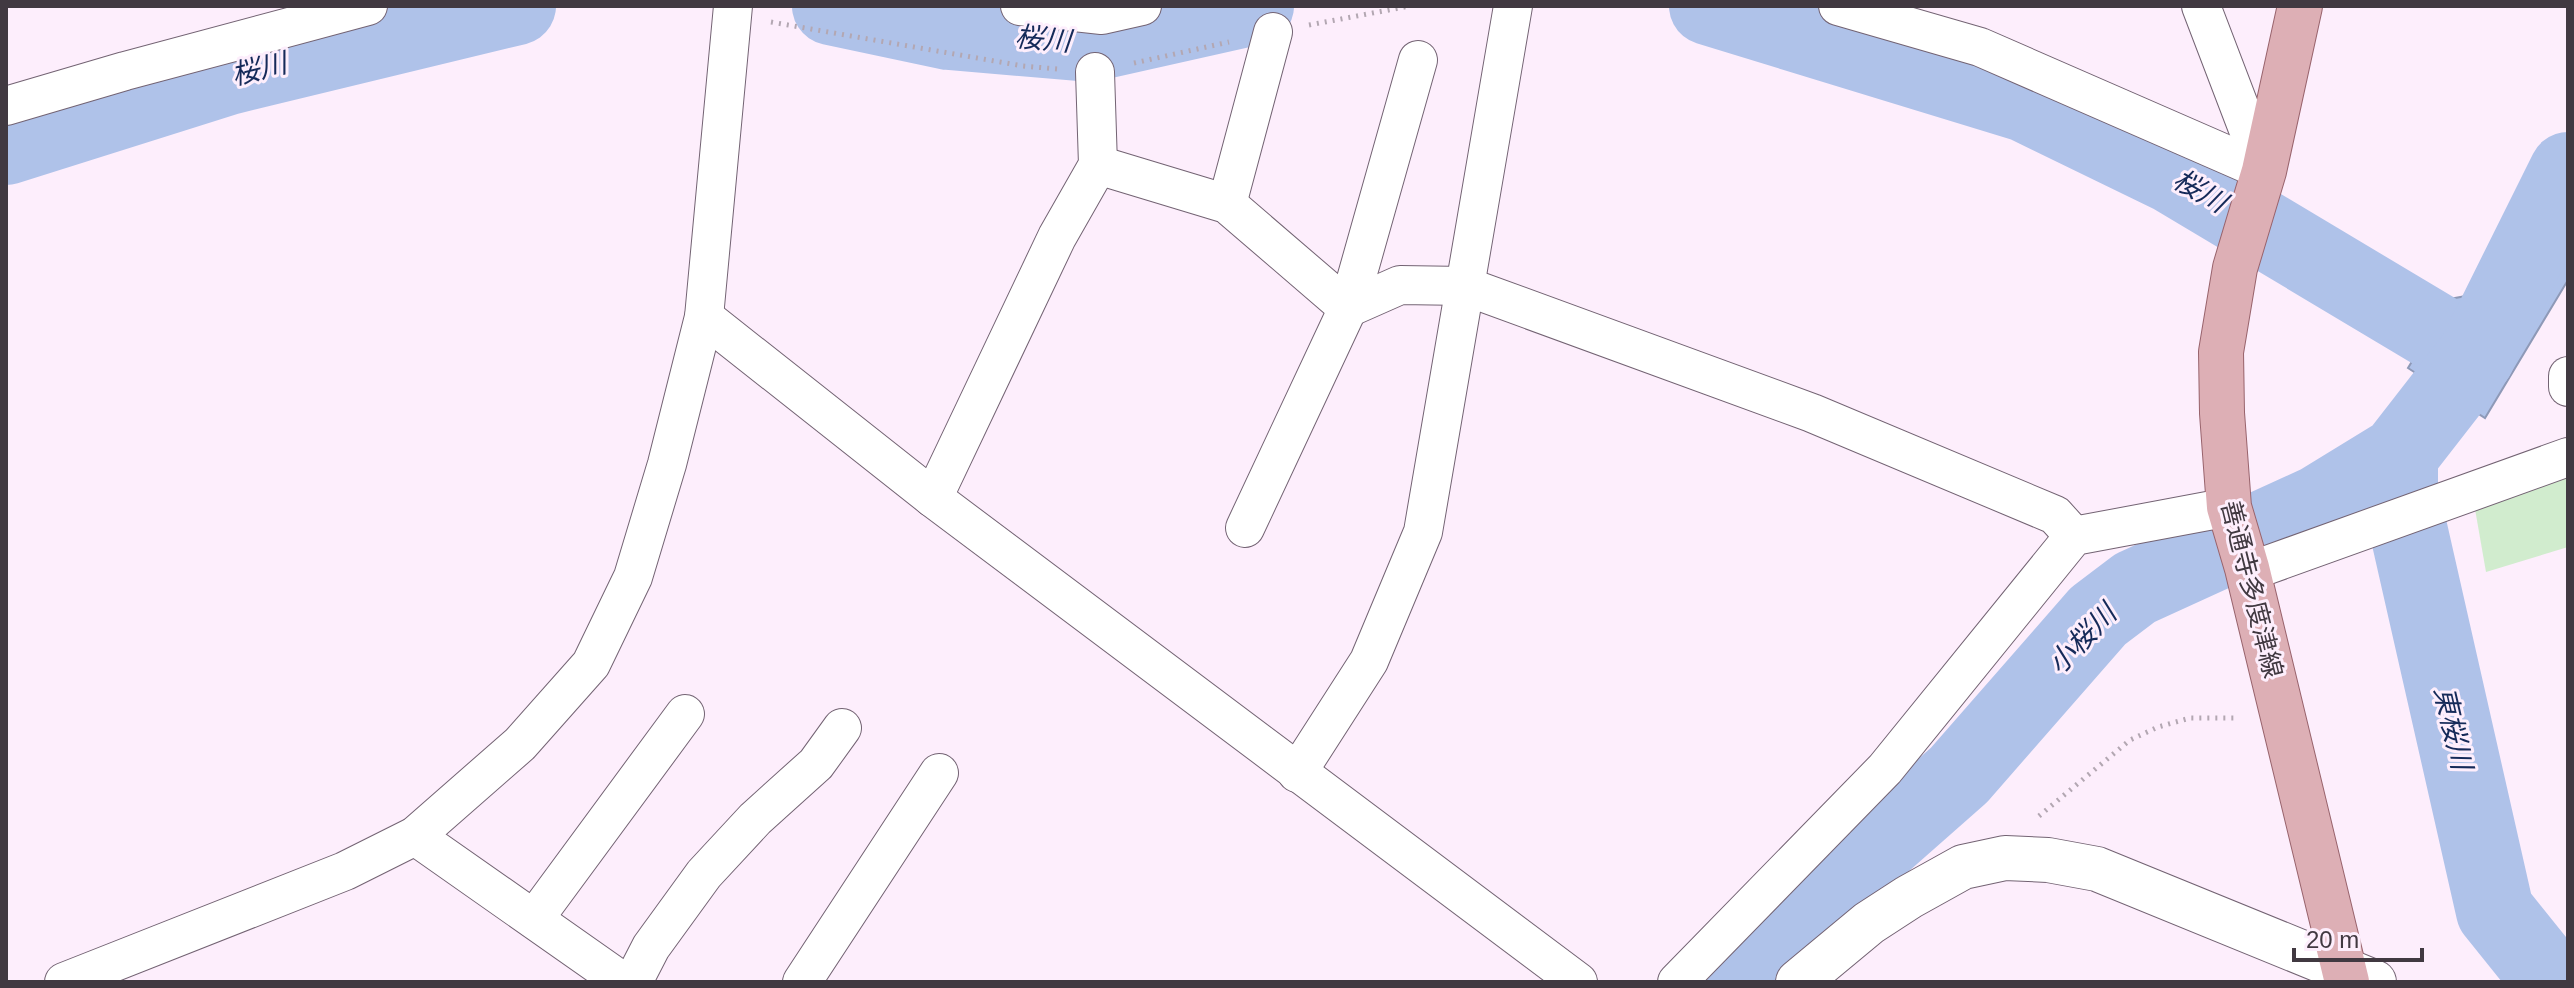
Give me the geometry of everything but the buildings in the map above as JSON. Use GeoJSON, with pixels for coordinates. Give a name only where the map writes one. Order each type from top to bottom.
{"type":"FeatureCollection","features":[{"type":"Feature","properties":{"kind":"main road","name":"善通寺多度津線"},"geometry":{"type":"LineString","coordinates":[[2300,6],[2264,171],[2235,268],[2221,352],[2222,413],[2230,509],[2355,978]]}},
{"type":"Feature","properties":{"kind":"street"},"geometry":{"type":"LineString","coordinates":[[6,106],[368,6]]}},
{"type":"Feature","properties":{"kind":"street"},"geometry":{"type":"LineString","coordinates":[[1024,6],[1102,15],[1142,6]]}},
{"type":"Feature","properties":{"kind":"street"},"geometry":{"type":"LineString","coordinates":[[1297,773],[1369,661],[1423,532],[1513,6]]}},
{"type":"Feature","properties":{"kind":"street"},"geometry":{"type":"LineString","coordinates":[[1838,6],[1941,20],[1980,47],[2264,171]]}},
{"type":"Feature","properties":{"kind":"street"},"geometry":{"type":"LineString","coordinates":[[2201,6],[2264,171]]}},
{"type":"Feature","properties":{"kind":"street"},"geometry":{"type":"LineString","coordinates":[[64,982],[345,871],[415,836],[520,744],[591,664],[633,577],[667,464],[704,317],[732,13]]}},
{"type":"Feature","properties":{"kind":"street"},"geometry":{"type":"LineString","coordinates":[[1227,204],[1273,32]]}},
{"type":"Feature","properties":{"kind":"street"},"geometry":{"type":"LineString","coordinates":[[1245,528],[1348,308],[1418,60]]}},
{"type":"Feature","properties":{"kind":"street"},"geometry":{"type":"LineString","coordinates":[[933,498],[1057,237],[1098,165],[1095,72]]}},
{"type":"Feature","properties":{"kind":"street"},"geometry":{"type":"LineString","coordinates":[[1098,165],[1227,204],[1348,308]]}},
{"type":"Feature","properties":{"kind":"street"},"geometry":{"type":"LineString","coordinates":[[1348,308],[1400,285],[1465,286],[1812,413],[2055,515],[2074,536]]}},
{"type":"Feature","properties":{"kind":"street"},"geometry":{"type":"LineString","coordinates":[[704,317],[933,498],[1578,982]]}},
{"type":"Feature","properties":{"kind":"street"},"geometry":{"type":"LineString","coordinates":[[2568,376],[2568,387]]}},
{"type":"Feature","properties":{"kind":"street"},"geometry":{"type":"LineString","coordinates":[[2248,570],[2568,457]]}},
{"type":"Feature","properties":{"kind":"street"},"geometry":{"type":"LineString","coordinates":[[1677,982],[1885,769],[2074,536],[2230,509]]}},
{"type":"Feature","properties":{"kind":"street"},"geometry":{"type":"LineString","coordinates":[[534,919],[685,714]]}},
{"type":"Feature","properties":{"kind":"street"},"geometry":{"type":"LineString","coordinates":[[633,982],[651,947],[704,874],[755,819],[816,764],[842,728]]}},
{"type":"Feature","properties":{"kind":"street"},"geometry":{"type":"LineString","coordinates":[[802,982],[939,773]]}},
{"type":"Feature","properties":{"kind":"street"},"geometry":{"type":"LineString","coordinates":[[415,836],[623,982]]}},
{"type":"Feature","properties":{"kind":"street"},"geometry":{"type":"LineString","coordinates":[[1798,982],[1869,923],[1909,897],[1963,867],[2005,858],[2048,860],[2097,869],[2355,978]]}},
{"type":"Feature","properties":{"kind":"path"},"geometry":{"type":"LineString","coordinates":[[2035,819],[2130,740],[2158,727],[2190,718],[2240,719]]}},
{"type":"Feature","properties":{"kind":"green space"},"geometry":{"type":"Polygon","coordinates":[[[2568,474],[2568,547],[2486,572],[2475,509],[2568,474]]]}},
{"type":"Feature","properties":{"kind":"water"},"geometry":{"type":"Polygon","coordinates":[[[2568,172],[2568,280],[2485,418],[2408,368],[2450,299],[2487,292],[2536,253],[2568,172]]]}},
{"type":"Feature","properties":{"kind":"waterway","name":"桜川"},"geometry":{"type":"LineString","coordinates":[[6,146],[228,76],[517,6]]}},
{"type":"Feature","properties":{"kind":"waterway","name":"桜川"},"geometry":{"type":"LineString","coordinates":[[831,6],[949,31],[1090,43],[1255,6]]}},
{"type":"Feature","properties":{"kind":"waterway","name":"桜川"},"geometry":{"type":"LineString","coordinates":[[1708,6],[2025,103],[2173,175],[2476,356]]}},
{"type":"Feature","properties":{"kind":"waterway","name":"小桜川"},"geometry":{"type":"LineString","coordinates":[[1724,982],[1959,775],[2098,616],[2135,588],[2319,504],[2399,455],[2476,356],[2568,171]]}},
{"type":"Feature","properties":{"kind":"waterway","name":"東桜川"},"geometry":{"type":"LineString","coordinates":[[2399,455],[2399,488],[2495,911],[2552,982]]}}]}
